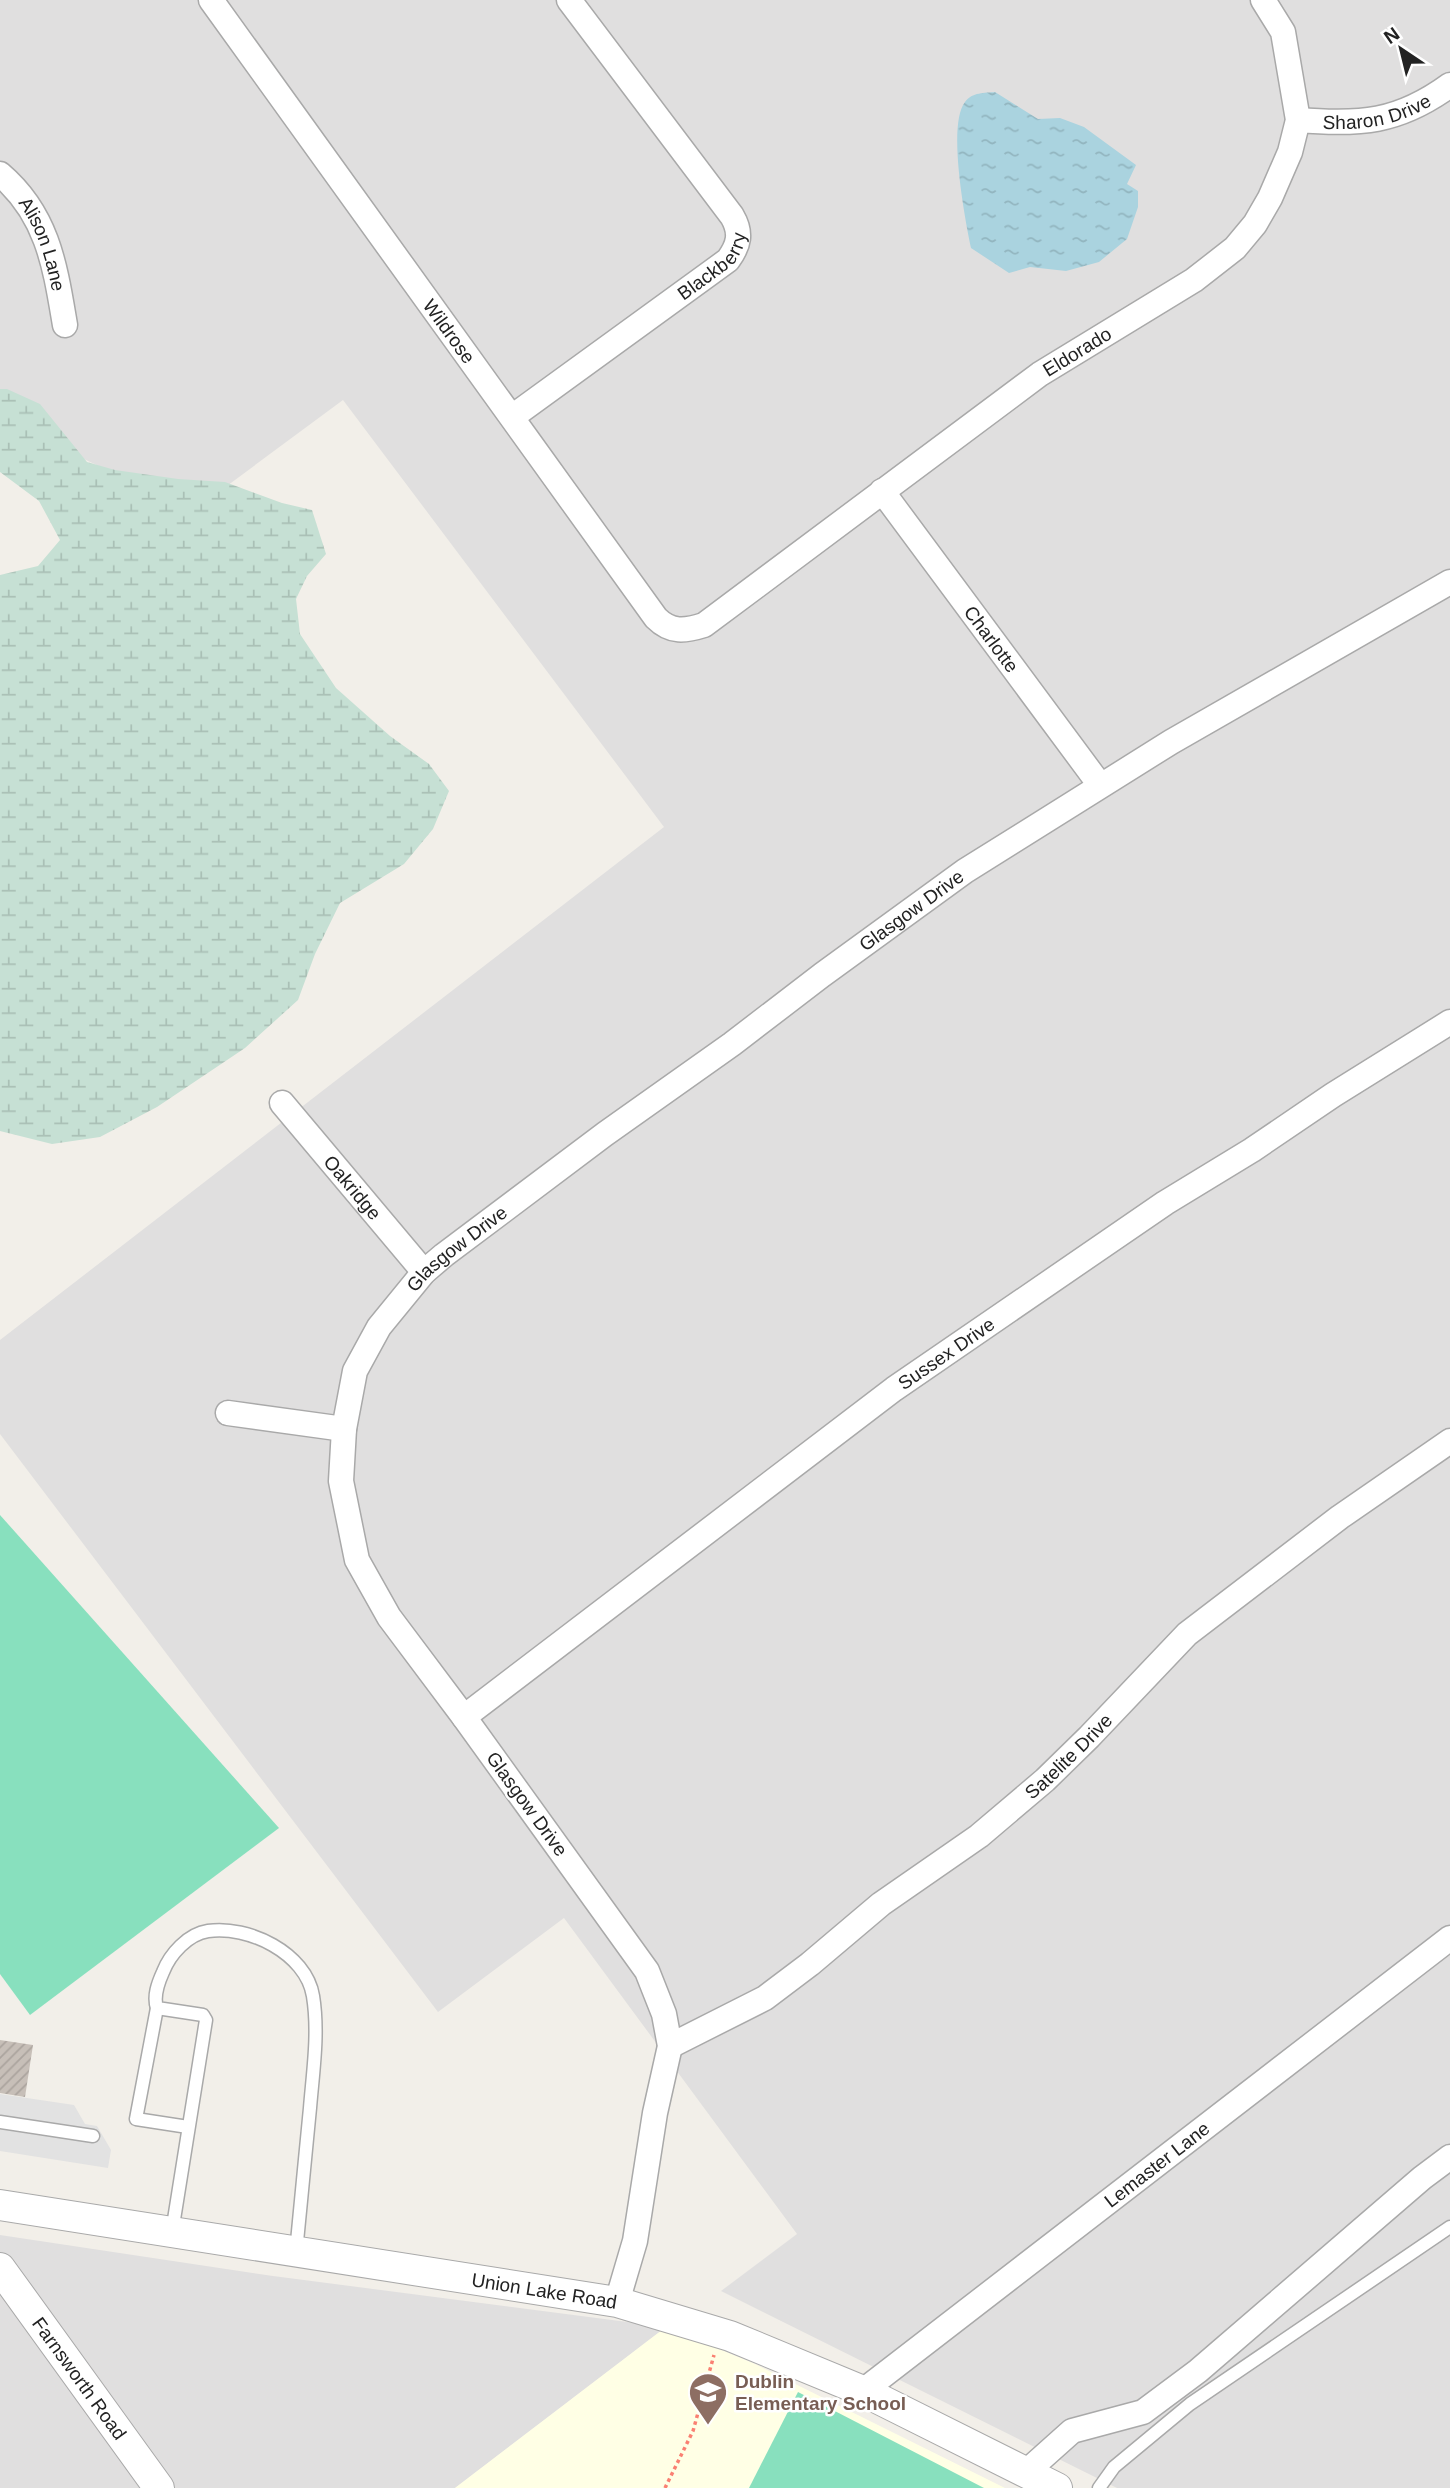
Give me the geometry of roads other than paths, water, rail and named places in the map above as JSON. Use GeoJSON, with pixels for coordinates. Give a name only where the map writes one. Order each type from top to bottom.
{"type":"FeatureCollection","features":[{"type":"Feature","properties":{"kind":"street","name":"Wildrose"},"geometry":{"type":"LineString","coordinates":[[211,0],[656,618],[667,627],[674,640],[691,629],[704,625]]}},
{"type":"Feature","properties":{"kind":"street","name":"Blackberry"},"geometry":{"type":"LineString","coordinates":[[512,417],[728,260],[736,249],[740,236],[732,216],[569,0]]}},
{"type":"Feature","properties":{"kind":"street","name":"Eldorado"},"geometry":{"type":"LineString","coordinates":[[704,625],[1040,374],[1194,280],[1235,248],[1255,224],[1270,198],[1290,152],[1298,120],[1283,32],[1264,0]]}},
{"type":"Feature","properties":{"kind":"street","name":"Sharon Drive"},"geometry":{"type":"LineString","coordinates":[[1298,120],[1363,122],[1398,115],[1430,100],[1450,85]]}},
{"type":"Feature","properties":{"kind":"street","name":"Alison Lane"},"geometry":{"type":"LineString","coordinates":[[0,174],[18,188],[37,219],[53,257],[65,326]]}},
{"type":"Feature","properties":{"kind":"street","name":"Charlotte"},"geometry":{"type":"LineString","coordinates":[[882,491],[1100,785]]}},
{"type":"Feature","properties":{"kind":"street","name":"Glasgow Drive"},"geometry":{"type":"LineString","coordinates":[[617,2302],[635,2241],[655,2113],[670,2046],[664,2014],[647,1971],[389,1616],[357,1560],[341,1480],[344,1429],[355,1371],[379,1327],[424,1272],[493,1217],[965,871],[1171,742],[1450,582]]}},
{"type":"Feature","properties":{"kind":"street","name":"Sussex Drive"},"geometry":{"type":"LineString","coordinates":[[464,1717],[894,1389],[1165,1203],[1450,1023]]}},
{"type":"Feature","properties":{"kind":"street","name":"Oakridge"},"geometry":{"type":"LineString","coordinates":[[282,1103],[424,1272]]}},
{"type":"Feature","properties":{"kind":"street"},"geometry":{"type":"LineString","coordinates":[[228,1413],[344,1429]]}},
{"type":"Feature","properties":{"kind":"street","name":"Satelite Drive"},"geometry":{"type":"LineString","coordinates":[[670,2046],[765,1998],[881,1904],[979,1836],[1045,1780],[1090,1737],[1186,1634],[1340,1517],[1450,1441]]}},
{"type":"Feature","properties":{"kind":"street","name":"Lemaster Lane"},"geometry":{"type":"LineString","coordinates":[[863,2391],[1450,1938]]}},
{"type":"Feature","properties":{"kind":"street"},"geometry":{"type":"LineString","coordinates":[[1045,2483],[1072,2431],[1143,2412],[1198,2371],[1402,2195],[1450,2157]]}},
{"type":"Feature","properties":{"kind":"street","name":"Union Lake Road"},"geometry":{"type":"LineString","coordinates":[[0,2205],[617,2302],[730,2336],[863,2391],[1045,2483]]}},
{"type":"Feature","properties":{"kind":"street","name":"Farnsworth Road"},"geometry":{"type":"LineString","coordinates":[[0,2268],[159,2488]]}},
{"type":"Feature","properties":{"kind":"lane"},"geometry":{"type":"LineString","coordinates":[[188,2127],[136,2119],[157,2008],[157,1986],[165,1966],[177,1949],[190,1938],[207,1931],[226,1930],[268,1942],[289,1956],[304,1973],[313,1994],[316,2046],[296,2252]]}},
{"type":"Feature","properties":{"kind":"lane"},"geometry":{"type":"LineString","coordinates":[[157,2008],[203,2015],[205,2020],[172,2232]]}},
{"type":"Feature","properties":{"kind":"lane"},"geometry":{"type":"LineString","coordinates":[[0,2122],[93,2136]]}},
{"type":"Feature","properties":{"kind":"lane"},"geometry":{"type":"LineString","coordinates":[[1099,2488],[1114,2467],[1190,2404],[1450,2227]]}},
{"type":"Feature","properties":{"kind":"water"},"geometry":{"type":"Polygon","coordinates":[[[995,92],[1038,119],[1060,118],[1084,127],[1136,165],[1127,184],[1138,191],[1138,207],[1127,239],[1099,262],[1066,271],[1030,267],[1009,273],[971,248],[957,151],[960,114],[971,96],[995,92]]]}},
{"type":"Feature","properties":{"kind":"place","name":"Dublin Elementary School"},"geometry":{"type":"Point","coordinates":[708,2426]}}]}
